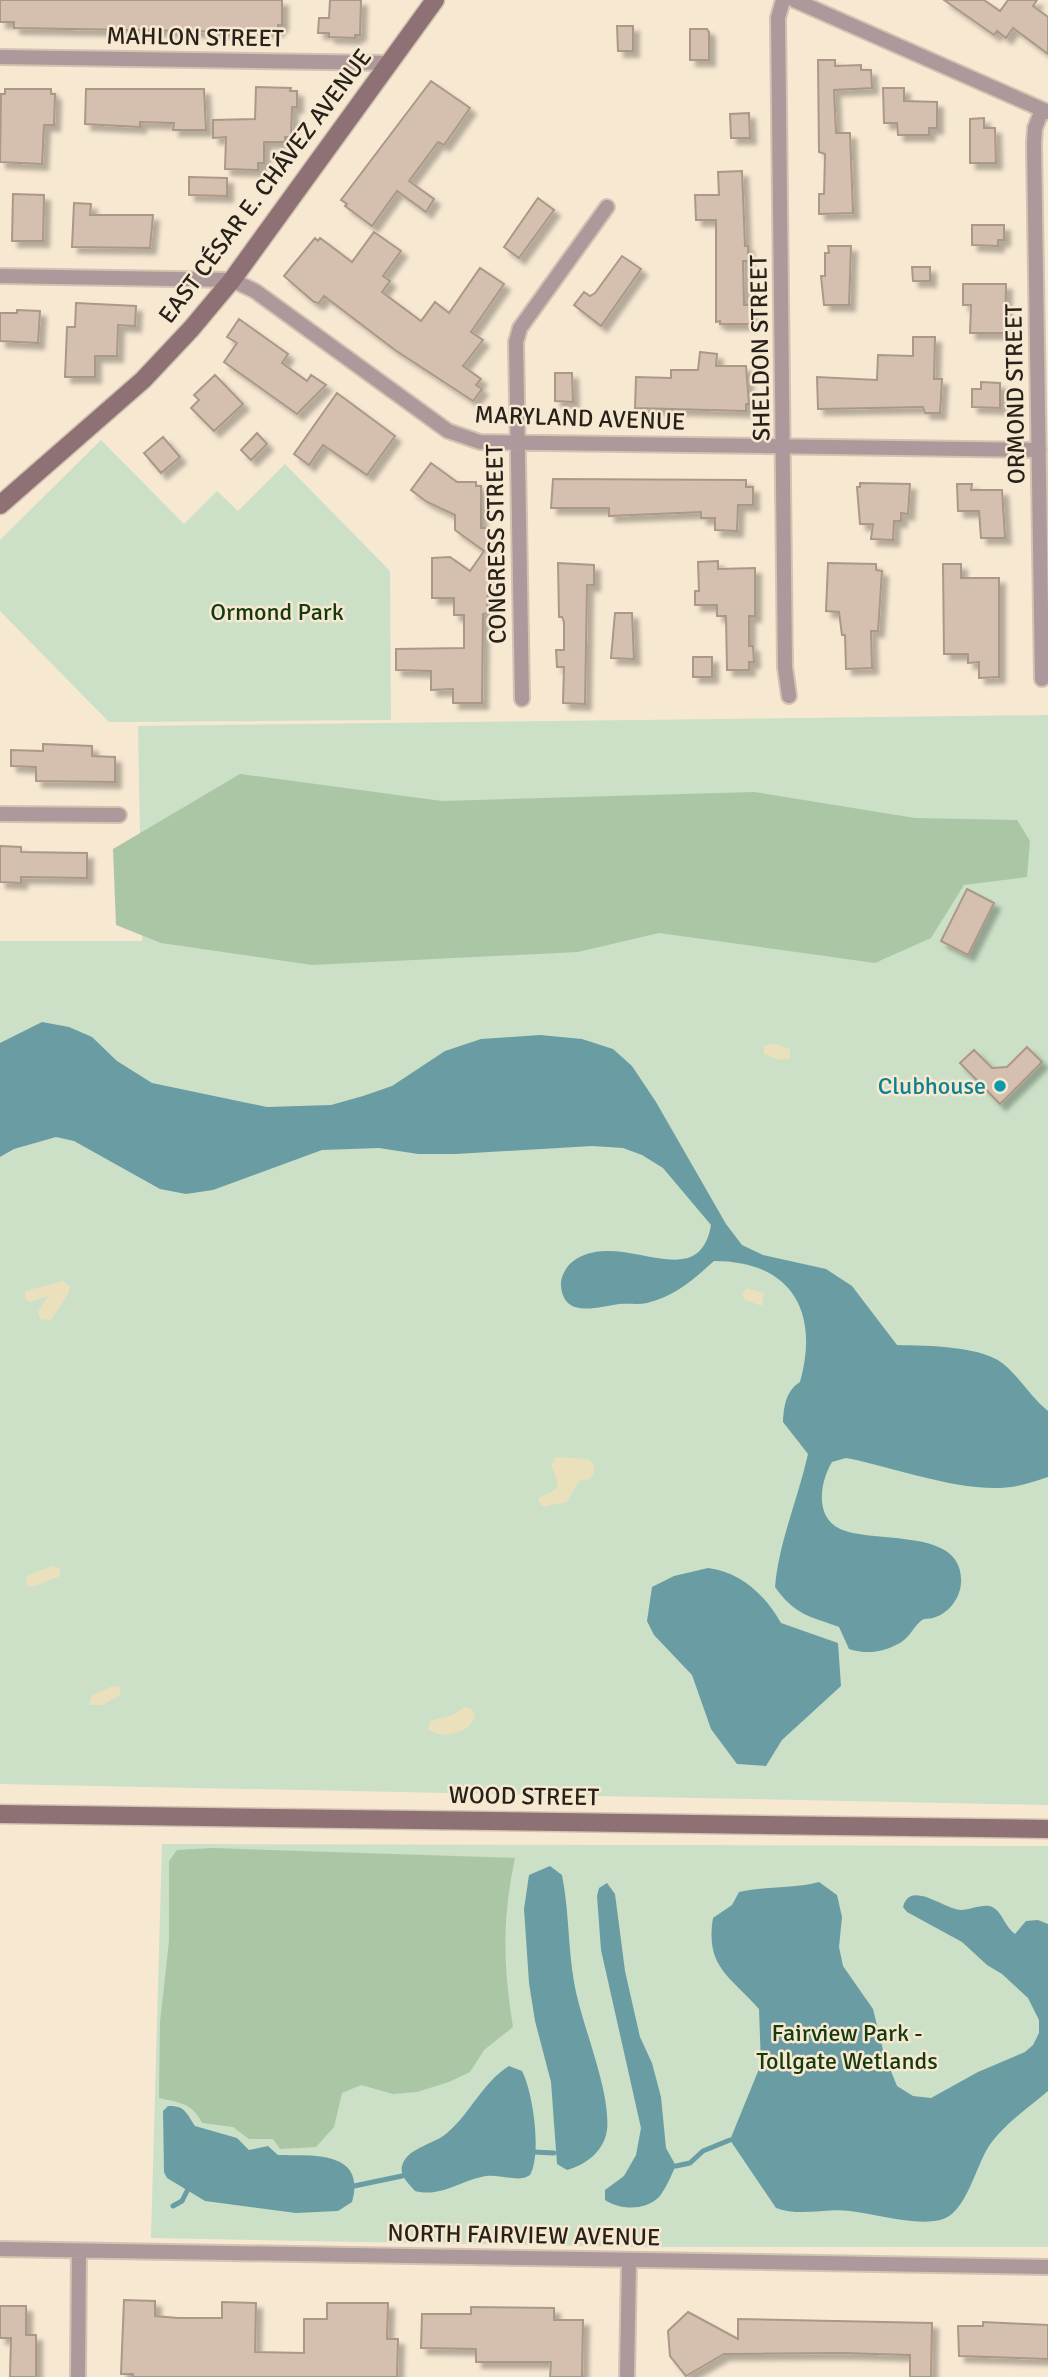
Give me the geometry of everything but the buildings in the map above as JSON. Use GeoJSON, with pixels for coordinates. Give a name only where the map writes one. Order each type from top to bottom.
{"type":"FeatureCollection","features":[{"type":"Feature","properties":{"kind":"street","name":"EAST CÉSAR E. CHÁVEZ AVENUE"},"geometry":{"type":"LineString","coordinates":[[0,505],[143,380],[191,329],[232,280],[435,0]]}},
{"type":"Feature","properties":{"kind":"street","name":"SHELDON STREET"},"geometry":{"type":"LineString","coordinates":[[783,0],[778,18],[785,667],[789,696]]}},
{"type":"Feature","properties":{"kind":"street"},"geometry":{"type":"LineString","coordinates":[[794,0],[1045,111]]}},
{"type":"Feature","properties":{"kind":"street","name":"MAHLON STREET"},"geometry":{"type":"LineString","coordinates":[[0,57],[389,63]]}},
{"type":"Feature","properties":{"kind":"street","name":"ORMOND STREET"},"geometry":{"type":"LineString","coordinates":[[1041,679],[1034,137],[1045,111]]}},
{"type":"Feature","properties":{"kind":"street","name":"CONGRESS STREET"},"geometry":{"type":"LineString","coordinates":[[522,699],[516,342],[520,328],[607,207]]}},
{"type":"Feature","properties":{"kind":"street","name":"MARYLAND AVENUE"},"geometry":{"type":"LineString","coordinates":[[0,276],[232,280],[255,291],[448,431],[480,442],[1039,450]]}},
{"type":"Feature","properties":{"kind":"street"},"geometry":{"type":"LineString","coordinates":[[0,814],[119,815]]}},
{"type":"Feature","properties":{"kind":"street","name":"WOOD STREET"},"geometry":{"type":"LineString","coordinates":[[0,1814],[1048,1829]]}},
{"type":"Feature","properties":{"kind":"street","name":"NORTH FAIRVIEW AVENUE"},"geometry":{"type":"LineString","coordinates":[[0,2249],[1048,2267]]}},
{"type":"Feature","properties":{"kind":"street"},"geometry":{"type":"LineString","coordinates":[[78,2377],[79,2251]]}},
{"type":"Feature","properties":{"kind":"street"},"geometry":{"type":"LineString","coordinates":[[627,2377],[629,2261]]}},
{"type":"Feature","properties":{"kind":"green space","name":"Ormond Park"},"geometry":{"type":"Polygon","coordinates":[[[101,440],[184,524],[217,491],[238,511],[285,464],[390,571],[391,720],[109,722],[0,611],[0,540],[101,440]]]}},
{"type":"Feature","properties":{"kind":"green space"},"geometry":{"type":"Polygon","coordinates":[[[1048,715],[1048,1805],[0,1784],[0,941],[142,941],[138,726],[1048,715]]]}},
{"type":"Feature","properties":{"kind":"green space"},"geometry":{"type":"Polygon","coordinates":[[[240,774],[442,801],[754,792],[915,818],[1017,820],[1030,841],[1027,877],[964,885],[931,938],[875,963],[659,933],[578,952],[312,965],[161,943],[116,925],[113,849],[240,774]]]}},
{"type":"Feature","properties":{"kind":"green space","name":"Fairview Park - Tollgate Wetlands"},"geometry":{"type":"Polygon","coordinates":[[[162,1844],[1048,1846],[1048,2247],[637,2247],[151,2238],[162,1844]]]}},
{"type":"Feature","properties":{"kind":"green space"},"geometry":{"type":"Polygon","coordinates":[[[212,1848],[515,1858],[505,1942],[513,2027],[484,2050],[470,2072],[449,2082],[417,2092],[393,2094],[361,2085],[342,2093],[334,2127],[316,2147],[280,2149],[273,2139],[249,2139],[233,2127],[202,2123],[189,2107],[159,2098],[160,2022],[169,1941],[169,1861],[177,1850],[212,1848]]]}},
{"type":"Feature","properties":{"kind":"sand"},"geometry":{"type":"Polygon","coordinates":[[[773,1043],[790,1049],[790,1058],[779,1060],[764,1054],[764,1046],[773,1043]]]}},
{"type":"Feature","properties":{"kind":"sand"},"geometry":{"type":"Polygon","coordinates":[[[63,1281],[70,1286],[68,1295],[51,1320],[40,1319],[38,1312],[48,1296],[30,1302],[25,1299],[25,1291],[63,1281]]]}},
{"type":"Feature","properties":{"kind":"sand"},"geometry":{"type":"Polygon","coordinates":[[[746,1288],[764,1293],[762,1306],[745,1300],[742,1295],[746,1288]]]}},
{"type":"Feature","properties":{"kind":"sand"},"geometry":{"type":"Polygon","coordinates":[[[556,1457],[588,1459],[594,1465],[594,1473],[590,1479],[579,1481],[567,1502],[542,1507],[538,1498],[554,1490],[557,1484],[551,1466],[556,1457]]]}},
{"type":"Feature","properties":{"kind":"sand"},"geometry":{"type":"Polygon","coordinates":[[[52,1566],[60,1568],[60,1576],[32,1587],[26,1584],[27,1576],[52,1566]]]}},
{"type":"Feature","properties":{"kind":"sand"},"geometry":{"type":"Polygon","coordinates":[[[113,1686],[120,1687],[120,1695],[103,1705],[89,1705],[92,1695],[113,1686]]]}},
{"type":"Feature","properties":{"kind":"sand"},"geometry":{"type":"Polygon","coordinates":[[[464,1707],[471,1708],[475,1716],[461,1731],[440,1734],[428,1729],[430,1721],[453,1715],[464,1707]]]}},
{"type":"Feature","properties":{"kind":"water"},"geometry":{"type":"Polygon","coordinates":[[[42,1022],[69,1027],[92,1037],[117,1061],[152,1083],[267,1107],[331,1105],[363,1096],[392,1086],[445,1051],[481,1039],[540,1035],[582,1039],[613,1049],[632,1066],[656,1102],[726,1224],[742,1245],[763,1255],[826,1269],[852,1286],[897,1345],[971,1351],[985,1354],[1007,1367],[1048,1411],[1048,1477],[1017,1486],[976,1487],[846,1458],[832,1462],[823,1486],[822,1504],[829,1520],[835,1526],[849,1532],[931,1544],[947,1552],[958,1564],[961,1583],[956,1600],[948,1609],[938,1616],[922,1620],[900,1643],[875,1652],[849,1649],[839,1627],[796,1609],[775,1587],[780,1553],[808,1454],[783,1422],[787,1399],[800,1382],[805,1356],[806,1333],[802,1313],[793,1295],[780,1281],[763,1270],[741,1263],[714,1261],[675,1292],[647,1303],[583,1308],[568,1303],[563,1296],[561,1283],[565,1271],[571,1263],[590,1253],[610,1251],[673,1260],[690,1257],[703,1247],[711,1225],[663,1168],[642,1155],[623,1148],[592,1146],[456,1154],[418,1154],[379,1148],[322,1150],[213,1190],[186,1194],[160,1189],[74,1141],[56,1137],[14,1149],[0,1157],[0,1043],[42,1022]]]}},
{"type":"Feature","properties":{"kind":"water"},"geometry":{"type":"Polygon","coordinates":[[[708,1568],[731,1574],[751,1586],[781,1623],[838,1643],[841,1686],[782,1740],[766,1766],[737,1764],[711,1729],[692,1675],[654,1635],[647,1621],[652,1587],[674,1576],[708,1568]]]}},
{"type":"Feature","properties":{"kind":"water"},"geometry":{"type":"Polygon","coordinates":[[[550,1866],[562,1875],[574,1982],[605,2096],[607,2114],[607,2130],[598,2151],[587,2161],[567,2170],[557,2164],[551,2082],[535,2021],[529,1983],[524,1909],[529,1875],[550,1866]]]}},
{"type":"Feature","properties":{"kind":"water"},"geometry":{"type":"Polygon","coordinates":[[[819,1882],[837,1895],[842,1917],[839,1947],[843,1966],[873,2009],[884,2054],[897,2086],[913,2096],[931,2098],[978,2072],[1025,2052],[1033,2045],[1039,2033],[1039,2020],[1028,1998],[1002,1974],[987,1965],[962,1942],[907,1912],[903,1907],[907,1899],[920,1896],[961,1910],[991,1906],[1015,1934],[1026,1921],[1038,1920],[1048,1924],[1048,2091],[995,2138],[984,2154],[964,2199],[949,2216],[940,2220],[919,2222],[841,2210],[794,2212],[776,2208],[730,2140],[761,2064],[759,2009],[716,1960],[711,1935],[713,1918],[732,1905],[739,1892],[819,1882]]]}},
{"type":"Feature","properties":{"kind":"water"},"geometry":{"type":"Polygon","coordinates":[[[607,1883],[615,1894],[625,1971],[640,2037],[652,2063],[661,2097],[666,2148],[676,2166],[659,2197],[647,2205],[632,2208],[605,2200],[605,2190],[624,2176],[636,2155],[641,2128],[601,1950],[597,1896],[599,1888],[607,1883]]]}},
{"type":"Feature","properties":{"kind":"water"},"geometry":{"type":"Polygon","coordinates":[[[509,2066],[522,2071],[533,2108],[536,2138],[534,2165],[530,2175],[520,2178],[486,2176],[434,2192],[415,2191],[404,2178],[402,2171],[406,2158],[447,2133],[491,2081],[509,2066]]]}},
{"type":"Feature","properties":{"kind":"water"},"geometry":{"type":"Polygon","coordinates":[[[168,2106],[182,2109],[195,2126],[237,2138],[249,2150],[268,2146],[278,2155],[319,2156],[343,2164],[351,2172],[354,2185],[352,2202],[338,2211],[296,2213],[205,2201],[167,2178],[164,2172],[163,2111],[168,2106]]]}},
{"type":"Feature","properties":{"kind":"waterway"},"geometry":{"type":"LineString","coordinates":[[676,2166],[690,2163],[703,2151],[730,2140]]}},
{"type":"Feature","properties":{"kind":"waterway"},"geometry":{"type":"LineString","coordinates":[[534,2152],[554,2153]]}},
{"type":"Feature","properties":{"kind":"waterway"},"geometry":{"type":"LineString","coordinates":[[354,2186],[402,2176]]}},
{"type":"Feature","properties":{"kind":"waterway"},"geometry":{"type":"LineString","coordinates":[[173,2206],[182,2201],[187,2191]]}},
{"type":"Feature","properties":{"kind":"place","name":"Clubhouse"},"geometry":{"type":"Point","coordinates":[1000,1086]}}]}
